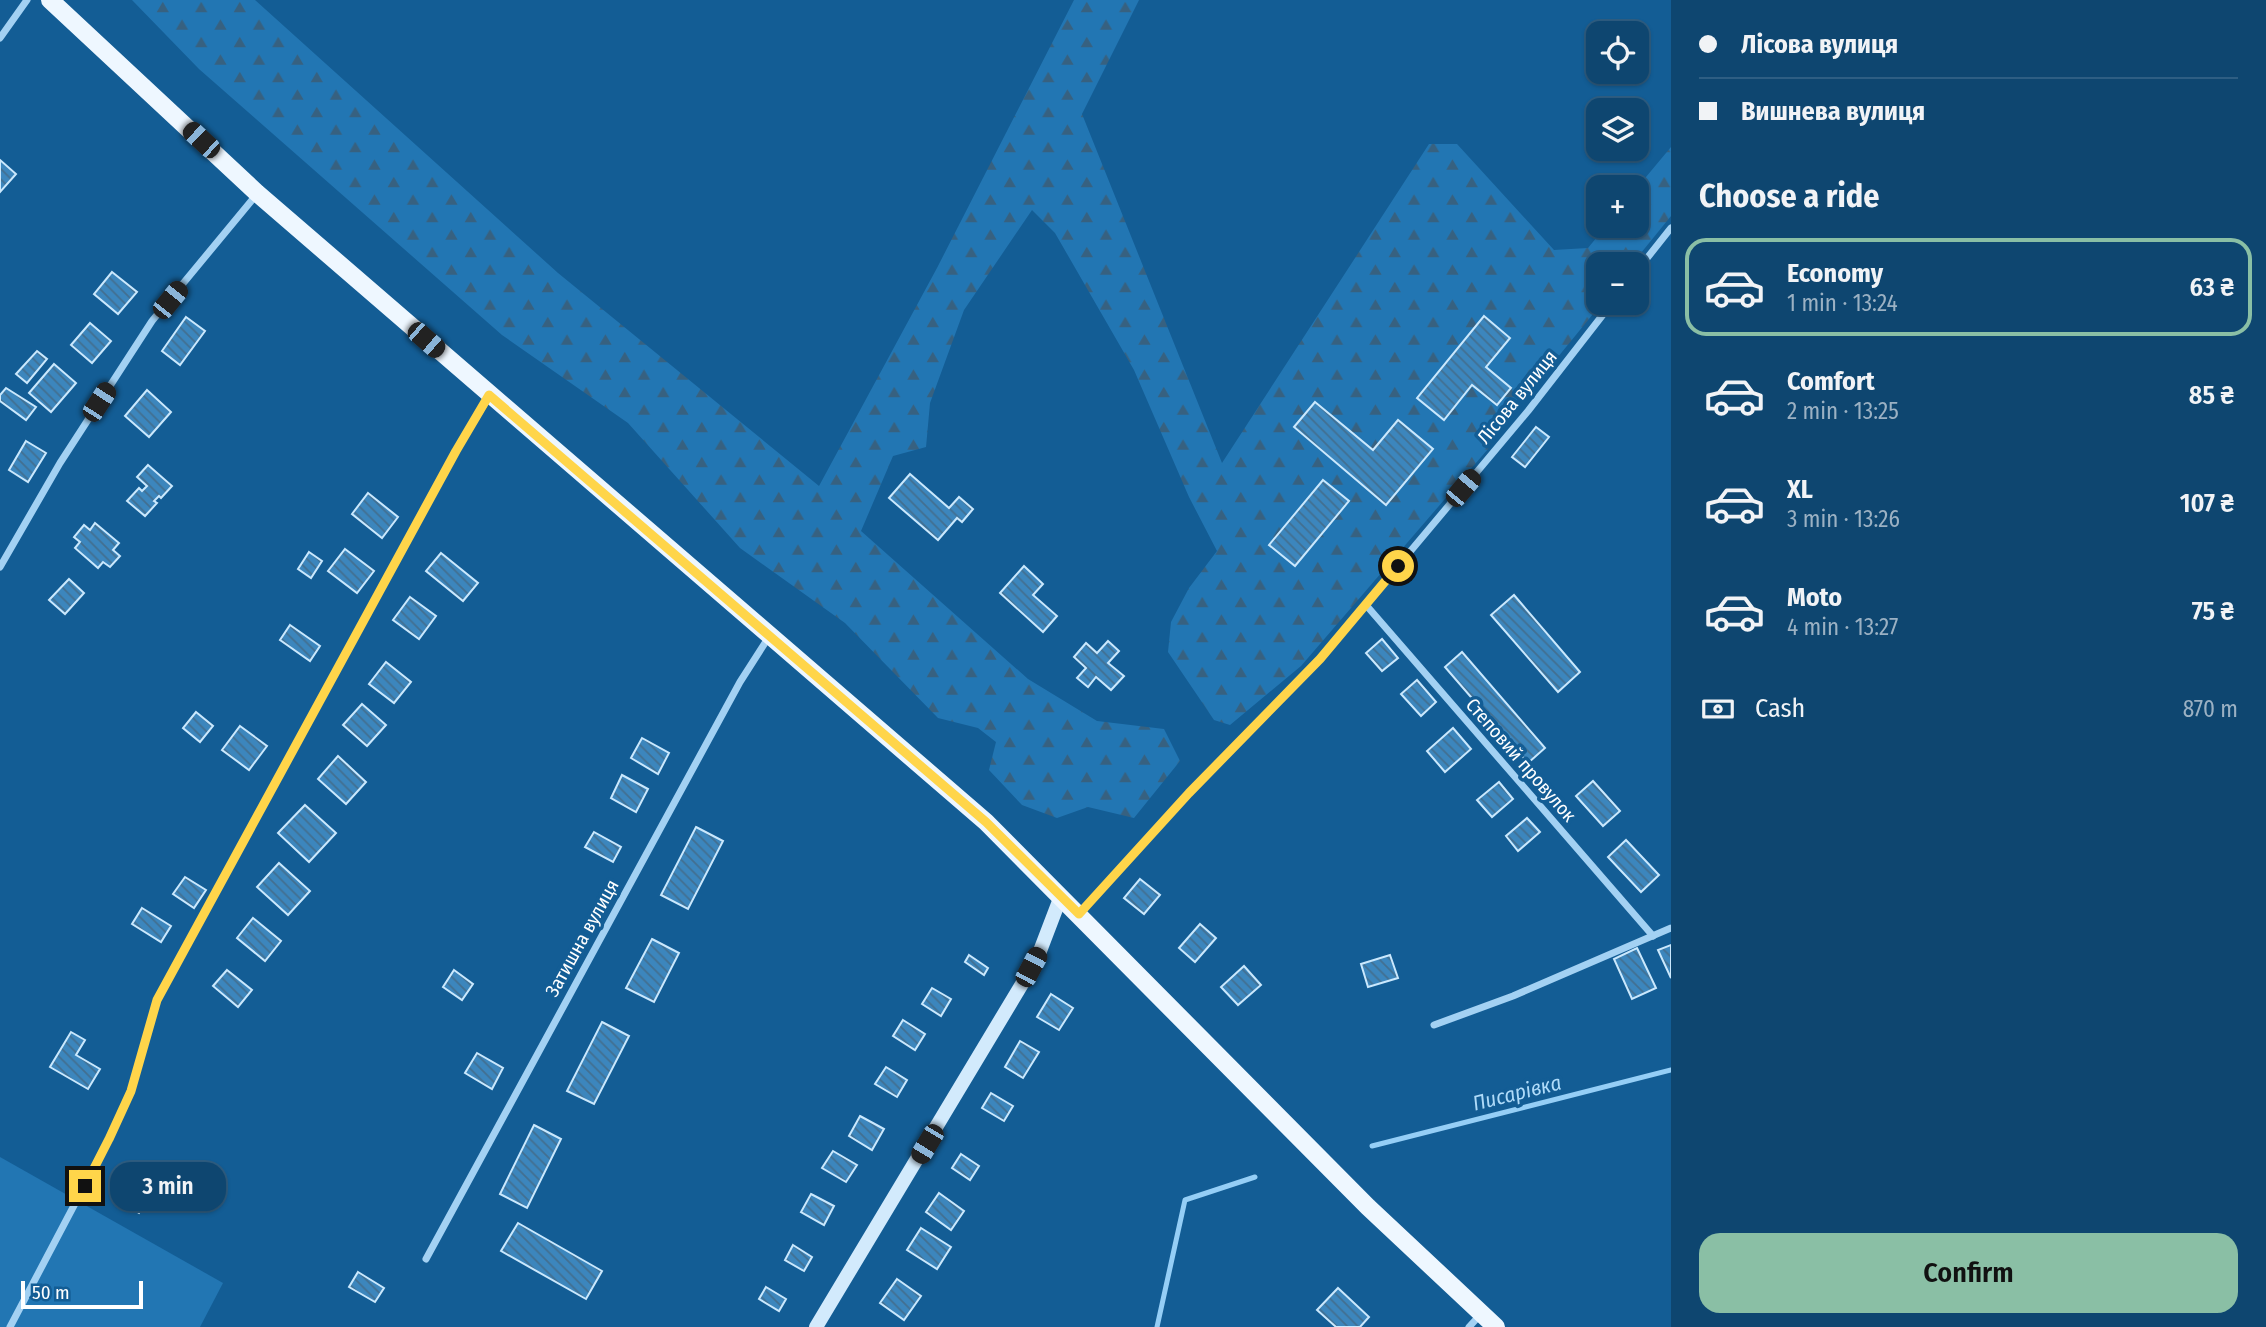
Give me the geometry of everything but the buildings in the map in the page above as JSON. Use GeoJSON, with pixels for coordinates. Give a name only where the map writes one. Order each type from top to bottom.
{"type":"FeatureCollection","features":[{"type":"Feature","properties":{"kind":"main road"},"geometry":{"type":"LineString","coordinates":[[50,0],[257,193],[986,822],[1368,1207],[1496,1327]]}},
{"type":"Feature","properties":{"kind":"street"},"geometry":{"type":"LineString","coordinates":[[0,38],[27,0]]}},
{"type":"Feature","properties":{"kind":"street"},"geometry":{"type":"LineString","coordinates":[[0,567],[60,463],[152,321],[257,193]]}},
{"type":"Feature","properties":{"kind":"street"},"geometry":{"type":"LineString","coordinates":[[1649,256],[1671,228]]}},
{"type":"Feature","properties":{"kind":"street","name":"Лісова вулиця"},"geometry":{"type":"LineString","coordinates":[[1079,914],[1189,793],[1320,659],[1528,411],[1603,315]]}},
{"type":"Feature","properties":{"kind":"street"},"geometry":{"type":"LineString","coordinates":[[10,1327],[109,1139],[131,1091],[157,1000],[489,395]]}},
{"type":"Feature","properties":{"kind":"street","name":"Степовий провулок"},"geometry":{"type":"LineString","coordinates":[[1366,605],[1653,936]]}},
{"type":"Feature","properties":{"kind":"street","name":"Затишна вулиця"},"geometry":{"type":"LineString","coordinates":[[426,1259],[740,682],[770,634]]}},
{"type":"Feature","properties":{"kind":"street"},"geometry":{"type":"LineString","coordinates":[[816,1327],[1022,984],[1040,951],[1061,896]]}},
{"type":"Feature","properties":{"kind":"street"},"geometry":{"type":"LineString","coordinates":[[1434,1025],[1513,996],[1671,928]]}},
{"type":"Feature","properties":{"kind":"street"},"geometry":{"type":"LineString","coordinates":[[1469,1327],[1482,1313]]}},
{"type":"Feature","properties":{"kind":"green space"},"geometry":{"type":"Polygon","coordinates":[[[132,0],[255,0],[558,273],[819,486],[937,268],[1074,0],[1139,0],[1082,114],[1222,463],[1429,144],[1457,144],[1554,250],[1588,248],[1596,238],[1649,238],[1648,175],[1671,147],[1671,216],[1642,252],[1586,252],[1586,315],[1592,315],[1535,385],[1519,398],[1499,424],[1488,449],[1301,666],[1230,725],[1214,720],[1168,652],[1171,622],[1189,588],[1217,551],[1189,497],[1134,370],[1055,233],[1032,210],[964,310],[930,403],[926,447],[893,456],[861,531],[1028,679],[1097,721],[1164,729],[1180,761],[1134,818],[1088,807],[1057,818],[1022,805],[989,770],[996,742],[978,728],[938,718],[845,623],[740,548],[628,423],[502,335],[199,69],[132,0]]]}},
{"type":"Feature","properties":{"kind":"green space"},"geometry":{"type":"Polygon","coordinates":[[[0,1157],[223,1283],[200,1327],[0,1327],[0,1157]]]}},
{"type":"Feature","properties":{"kind":"waterway","name":"Писарівка"},"geometry":{"type":"LineString","coordinates":[[1372,1146],[1671,1070]]}},
{"type":"Feature","properties":{"kind":"waterway","name":"Писарівка"},"geometry":{"type":"LineString","coordinates":[[1157,1327],[1185,1200],[1255,1177]]}},
{"type":"Feature","properties":{"kind":"route"},"geometry":{"type":"LineString","coordinates":[[85,1186],[131,1091],[157,1000],[489,395],[986,822],[1079,914],[1189,793],[1320,659],[1398,566]]}}]}
